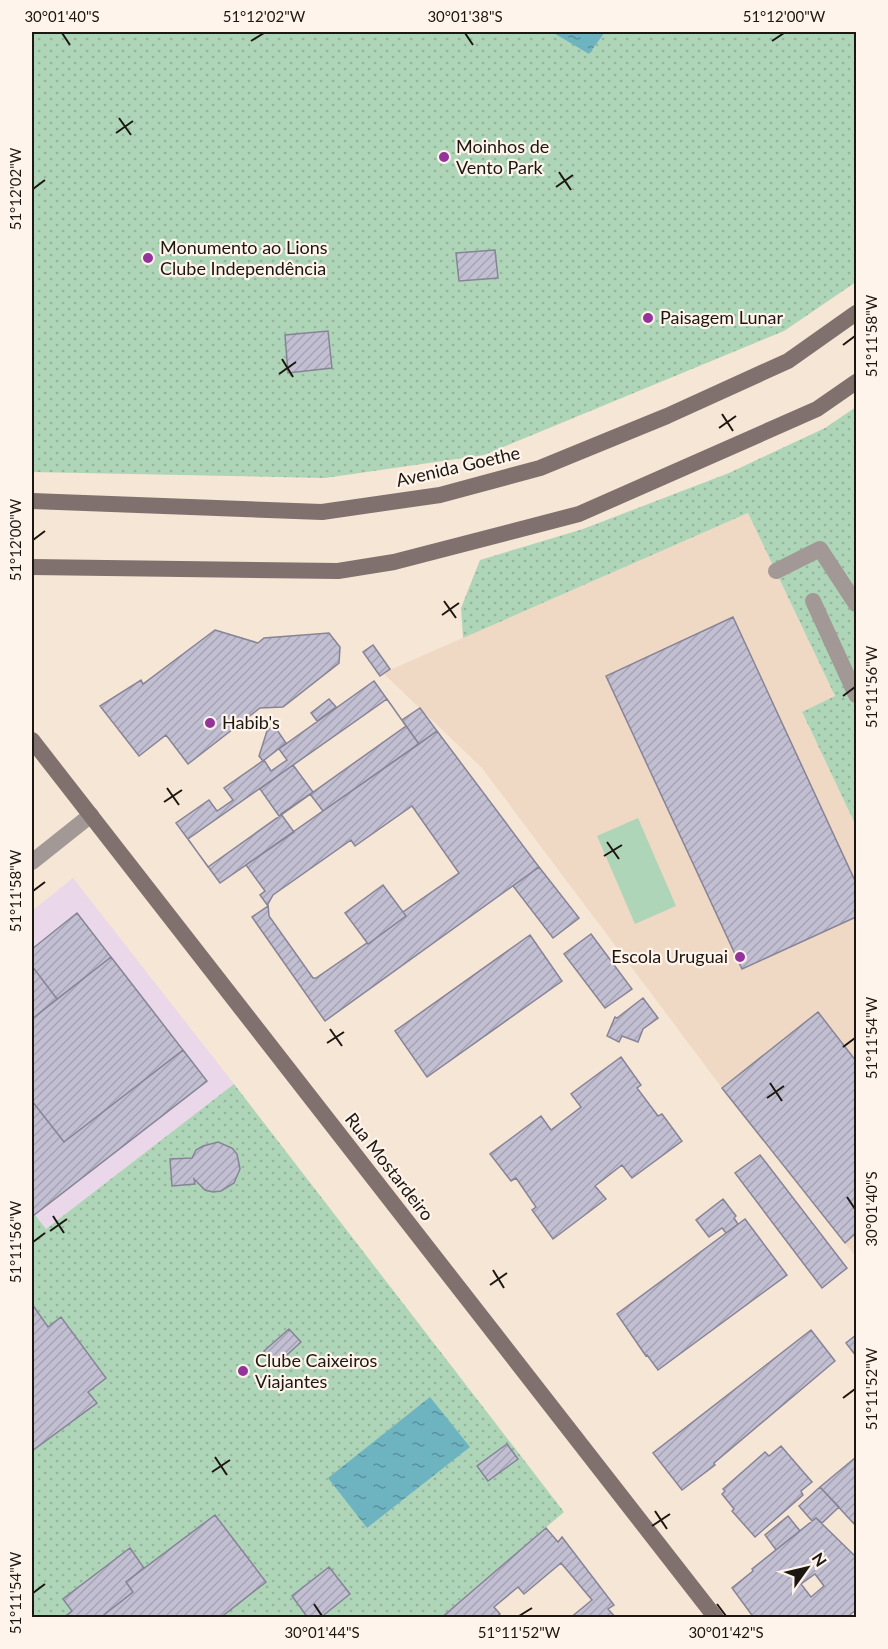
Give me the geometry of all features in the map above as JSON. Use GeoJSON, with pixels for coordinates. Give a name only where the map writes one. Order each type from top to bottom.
{"type":"FeatureCollection","features":[{"type":"Feature","properties":{"kind":"main road","name":"Avenida Goethe"},"geometry":{"type":"LineString","coordinates":[[32,501],[322,512],[440,495],[540,468],[667,416],[788,361],[856,313]]}},
{"type":"Feature","properties":{"kind":"main road"},"geometry":{"type":"LineString","coordinates":[[32,567],[338,571],[394,562],[579,514],[817,409],[856,382]]}},
{"type":"Feature","properties":{"kind":"main road","name":"Rua Mostardeiro"},"geometry":{"type":"LineString","coordinates":[[32,740],[716,1617]]}},
{"type":"Feature","properties":{"kind":"street"},"geometry":{"type":"LineString","coordinates":[[776,571],[820,549],[856,604]]}},
{"type":"Feature","properties":{"kind":"street"},"geometry":{"type":"LineString","coordinates":[[813,601],[856,695]]}},
{"type":"Feature","properties":{"kind":"street"},"geometry":{"type":"LineString","coordinates":[[32,862],[91,815]]}},
{"type":"Feature","properties":{"kind":"shaded area","name":"Escola Uruguai"},"geometry":{"type":"Polygon","coordinates":[[[748,513],[835,696],[802,713],[856,826],[856,1257],[722,1088],[482,768],[383,673],[748,513]]]}},
{"type":"Feature","properties":{"kind":"shaded area"},"geometry":{"type":"Polygon","coordinates":[[[73,878],[234,1084],[46,1229],[32,1211],[32,911],[73,878]]]}},
{"type":"Feature","properties":{"kind":"green space","name":"Moinhos de Vento Park"},"geometry":{"type":"Polygon","coordinates":[[[32,32],[856,32],[856,282],[784,331],[484,455],[325,478],[32,472],[32,32]]]}},
{"type":"Feature","properties":{"kind":"green space"},"geometry":{"type":"Polygon","coordinates":[[[856,407],[856,826],[802,712],[835,696],[748,513],[463,638],[461,608],[480,560],[583,529],[729,473],[825,428],[856,407]]]}},
{"type":"Feature","properties":{"kind":"green space"},"geometry":{"type":"Polygon","coordinates":[[[638,818],[676,906],[635,924],[597,836],[638,818]]]}},
{"type":"Feature","properties":{"kind":"green space","name":"Clube Caixeiros Viajantes"},"geometry":{"type":"Polygon","coordinates":[[[234,1084],[564,1512],[441,1617],[32,1617],[32,1211],[46,1229],[234,1084]]]}},
{"type":"Feature","properties":{"kind":"water"},"geometry":{"type":"Polygon","coordinates":[[[552,32],[605,32],[589,54],[552,32]]]}},
{"type":"Feature","properties":{"kind":"water"},"geometry":{"type":"Polygon","coordinates":[[[430,1397],[470,1447],[367,1528],[328,1478],[430,1397]]]}},
{"type":"Feature","properties":{"kind":"building"},"geometry":{"type":"Polygon","coordinates":[[[495,250],[498,278],[459,281],[456,253],[495,250]]]}},
{"type":"Feature","properties":{"kind":"building"},"geometry":{"type":"Polygon","coordinates":[[[328,331],[332,368],[288,373],[285,335],[328,331]]]}},
{"type":"Feature","properties":{"kind":"building","name":"Escola Uruguai"},"geometry":{"type":"Polygon","coordinates":[[[733,617],[856,883],[856,917],[742,969],[606,676],[733,617]]]}},
{"type":"Feature","properties":{"kind":"building"},"geometry":{"type":"Polygon","coordinates":[[[215,630],[258,643],[264,638],[329,633],[340,647],[339,663],[283,707],[260,708],[188,764],[166,735],[139,756],[100,706],[141,680],[143,684],[215,630]]]}},
{"type":"Feature","properties":{"kind":"building"},"geometry":{"type":"Polygon","coordinates":[[[373,645],[390,669],[380,676],[363,652],[373,645]]]}},
{"type":"Feature","properties":{"kind":"building"},"geometry":{"type":"Polygon","coordinates":[[[374,681],[419,744],[323,811],[310,794],[281,814],[294,832],[220,883],[176,823],[209,800],[217,811],[233,800],[224,788],[264,760],[271,771],[287,760],[279,749],[374,681]]]}},
{"type":"Feature","properties":{"kind":"building"},"geometry":{"type":"Polygon","coordinates":[[[329,699],[336,707],[317,721],[311,713],[329,699]]]}},
{"type":"Feature","properties":{"kind":"building"},"geometry":{"type":"Polygon","coordinates":[[[387,699],[406,726],[208,867],[188,839],[387,699]]]}},
{"type":"Feature","properties":{"kind":"building"},"geometry":{"type":"Polygon","coordinates":[[[420,708],[437,731],[419,744],[402,720],[420,708]]]}},
{"type":"Feature","properties":{"kind":"building"},"geometry":{"type":"Polygon","coordinates":[[[270,728],[277,730],[286,743],[263,761],[259,756],[270,728]]]}},
{"type":"Feature","properties":{"kind":"building"},"geometry":{"type":"Polygon","coordinates":[[[437,731],[539,867],[325,1021],[252,917],[268,906],[260,895],[265,891],[246,865],[437,731]]]}},
{"type":"Feature","properties":{"kind":"building"},"geometry":{"type":"Polygon","coordinates":[[[293,765],[313,792],[279,816],[260,789],[293,765]]]}},
{"type":"Feature","properties":{"kind":"building"},"geometry":{"type":"Polygon","coordinates":[[[412,806],[459,873],[403,912],[406,916],[368,944],[313,978],[269,916],[268,904],[273,895],[351,840],[355,846],[412,806]]]}},
{"type":"Feature","properties":{"kind":"building"},"geometry":{"type":"Polygon","coordinates":[[[539,867],[579,918],[553,938],[513,886],[539,867]]]}},
{"type":"Feature","properties":{"kind":"building"},"geometry":{"type":"Polygon","coordinates":[[[383,885],[406,916],[368,944],[345,913],[383,885]]]}},
{"type":"Feature","properties":{"kind":"building"},"geometry":{"type":"Polygon","coordinates":[[[77,913],[111,957],[57,999],[32,966],[32,949],[77,913]]]}},
{"type":"Feature","properties":{"kind":"building"},"geometry":{"type":"Polygon","coordinates":[[[591,934],[632,989],[605,1008],[564,954],[591,934]]]}},
{"type":"Feature","properties":{"kind":"building"},"geometry":{"type":"Polygon","coordinates":[[[530,935],[562,981],[427,1077],[395,1031],[530,935]]]}},
{"type":"Feature","properties":{"kind":"building"},"geometry":{"type":"Polygon","coordinates":[[[111,957],[183,1050],[64,1142],[32,1101],[32,1019],[111,957]]]}},
{"type":"Feature","properties":{"kind":"building"},"geometry":{"type":"Polygon","coordinates":[[[32,966],[57,999],[32,1019],[32,966]]]}},
{"type":"Feature","properties":{"kind":"building"},"geometry":{"type":"Polygon","coordinates":[[[643,998],[658,1018],[643,1029],[638,1042],[622,1036],[619,1042],[607,1036],[615,1017],[617,1018],[643,998]]]}},
{"type":"Feature","properties":{"kind":"building"},"geometry":{"type":"Polygon","coordinates":[[[818,1012],[856,1061],[856,1233],[845,1243],[722,1088],[818,1012]]]}},
{"type":"Feature","properties":{"kind":"building"},"geometry":{"type":"Polygon","coordinates":[[[183,1050],[207,1081],[34,1215],[32,1211],[32,1101],[64,1142],[183,1050]]]}},
{"type":"Feature","properties":{"kind":"building"},"geometry":{"type":"Polygon","coordinates":[[[621,1057],[641,1085],[637,1088],[658,1116],[662,1114],[682,1141],[632,1178],[622,1165],[595,1186],[606,1199],[553,1239],[532,1210],[536,1207],[516,1178],[511,1181],[490,1154],[541,1116],[551,1130],[581,1107],[571,1094],[621,1057]]]}},
{"type":"Feature","properties":{"kind":"building"},"geometry":{"type":"Polygon","coordinates":[[[218,1142],[232,1148],[237,1154],[240,1169],[234,1183],[221,1191],[213,1192],[205,1190],[194,1179],[195,1184],[172,1186],[170,1159],[192,1158],[196,1150],[218,1142]]]}},
{"type":"Feature","properties":{"kind":"building"},"geometry":{"type":"Polygon","coordinates":[[[760,1155],[847,1268],[822,1288],[735,1173],[760,1155]]]}},
{"type":"Feature","properties":{"kind":"building"},"geometry":{"type":"Polygon","coordinates":[[[723,1199],[736,1216],[734,1218],[738,1224],[726,1233],[722,1228],[709,1237],[696,1220],[723,1199]]]}},
{"type":"Feature","properties":{"kind":"building"},"geometry":{"type":"Polygon","coordinates":[[[745,1219],[787,1275],[658,1370],[617,1314],[745,1219]]]}},
{"type":"Feature","properties":{"kind":"building"},"geometry":{"type":"Polygon","coordinates":[[[32,1304],[48,1327],[61,1317],[106,1378],[88,1392],[97,1403],[32,1451],[32,1304]]]}},
{"type":"Feature","properties":{"kind":"building"},"geometry":{"type":"Polygon","coordinates":[[[289,1329],[301,1342],[276,1365],[264,1351],[289,1329]]]}},
{"type":"Feature","properties":{"kind":"building"},"geometry":{"type":"Polygon","coordinates":[[[811,1330],[835,1361],[714,1463],[715,1465],[682,1490],[653,1453],[811,1330]]]}},
{"type":"Feature","properties":{"kind":"building"},"geometry":{"type":"Polygon","coordinates":[[[856,1335],[856,1356],[846,1343],[856,1335]]]}},
{"type":"Feature","properties":{"kind":"building"},"geometry":{"type":"Polygon","coordinates":[[[507,1444],[518,1459],[488,1481],[477,1466],[507,1444]]]}},
{"type":"Feature","properties":{"kind":"building"},"geometry":{"type":"Polygon","coordinates":[[[781,1446],[812,1482],[801,1491],[803,1495],[755,1537],[732,1511],[734,1509],[722,1494],[725,1491],[723,1489],[765,1452],[769,1456],[781,1446]]]}},
{"type":"Feature","properties":{"kind":"building"},"geometry":{"type":"Polygon","coordinates":[[[856,1457],[856,1526],[820,1487],[856,1457]]]}},
{"type":"Feature","properties":{"kind":"building"},"geometry":{"type":"Polygon","coordinates":[[[820,1487],[839,1507],[822,1523],[816,1518],[812,1521],[799,1506],[820,1487]]]}},
{"type":"Feature","properties":{"kind":"building"},"geometry":{"type":"Polygon","coordinates":[[[215,1515],[266,1582],[220,1618],[100,1618],[133,1592],[126,1582],[215,1515]]]}},
{"type":"Feature","properties":{"kind":"building"},"geometry":{"type":"Polygon","coordinates":[[[788,1516],[800,1531],[776,1550],[765,1535],[788,1516]]]}},
{"type":"Feature","properties":{"kind":"building"},"geometry":{"type":"Polygon","coordinates":[[[816,1518],[856,1557],[856,1610],[846,1618],[754,1618],[732,1588],[753,1571],[752,1569],[816,1518]],[[815,1574],[801,1584],[811,1597],[824,1586],[815,1574]]]}},
{"type":"Feature","properties":{"kind":"building"},"geometry":{"type":"Polygon","coordinates":[[[546,1528],[558,1542],[562,1537],[614,1605],[608,1609],[616,1618],[441,1618],[546,1528]]]}},
{"type":"Feature","properties":{"kind":"building"},"geometry":{"type":"Polygon","coordinates":[[[130,1548],[144,1568],[126,1582],[133,1592],[100,1618],[63,1618],[72,1611],[63,1599],[130,1548]]]}},
{"type":"Feature","properties":{"kind":"building"},"geometry":{"type":"Polygon","coordinates":[[[561,1563],[592,1600],[570,1618],[495,1618],[500,1614],[494,1607],[518,1587],[524,1594],[561,1563]]]}},
{"type":"Feature","properties":{"kind":"building"},"geometry":{"type":"Polygon","coordinates":[[[329,1567],[350,1594],[320,1618],[308,1618],[292,1596],[329,1567]]]}},
{"type":"Feature","properties":{"kind":"place","name":"Moinhos de Vento Park"},"geometry":{"type":"Point","coordinates":[444,157]}},
{"type":"Feature","properties":{"kind":"place","name":"Monumento ao Lions Clube Independência"},"geometry":{"type":"Point","coordinates":[148,258]}},
{"type":"Feature","properties":{"kind":"place","name":"Paisagem Lunar"},"geometry":{"type":"Point","coordinates":[648,318]}},
{"type":"Feature","properties":{"kind":"place","name":"Habib's"},"geometry":{"type":"Point","coordinates":[210,723]}},
{"type":"Feature","properties":{"kind":"place","name":"Escola Uruguai"},"geometry":{"type":"Point","coordinates":[740,957]}},
{"type":"Feature","properties":{"kind":"place","name":"Clube Caixeiros Viajantes"},"geometry":{"type":"Point","coordinates":[243,1371]}}]}
